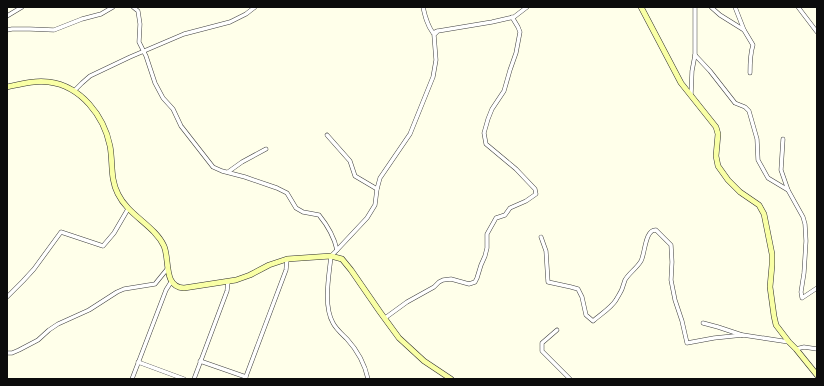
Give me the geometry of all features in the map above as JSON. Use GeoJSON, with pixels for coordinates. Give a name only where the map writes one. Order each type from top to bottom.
{"type":"FeatureCollection","features":[{"type":"Feature","properties":{"kind":"street"},"geometry":{"type":"LineString","coordinates":[[7,16],[22,7]]}},
{"type":"Feature","properties":{"kind":"street"},"geometry":{"type":"LineString","coordinates":[[7,26],[8,30],[54,30],[82,19],[101,14],[113,7]]}},
{"type":"Feature","properties":{"kind":"street"},"geometry":{"type":"LineString","coordinates":[[133,7],[138,11],[140,24],[139,42],[146,56],[155,83],[163,98],[173,109],[181,126],[212,167],[277,188],[287,193],[296,208],[303,212],[319,215],[327,224],[335,240],[337,250]]}},
{"type":"Feature","properties":{"kind":"street"},"geometry":{"type":"LineString","coordinates":[[74,91],[90,76],[184,34],[230,22],[246,14],[255,7]]}},
{"type":"Feature","properties":{"kind":"street"},"geometry":{"type":"LineString","coordinates":[[424,7],[425,16],[433,32],[514,17],[527,7]]}},
{"type":"Feature","properties":{"kind":"street"},"geometry":{"type":"LineString","coordinates":[[641,7],[675,73],[716,127],[718,134],[716,156],[718,166],[728,180],[740,192],[759,205],[764,214],[772,254],[770,288],[776,326],[817,375]]}},
{"type":"Feature","properties":{"kind":"street"},"geometry":{"type":"LineString","coordinates":[[691,96],[692,71],[695,55],[695,7]]}},
{"type":"Feature","properties":{"kind":"street"},"geometry":{"type":"LineString","coordinates":[[711,7],[720,15],[744,30]]}},
{"type":"Feature","properties":{"kind":"street"},"geometry":{"type":"LineString","coordinates":[[735,7],[744,30],[753,45],[750,59],[750,73]]}},
{"type":"Feature","properties":{"kind":"street"},"geometry":{"type":"LineString","coordinates":[[798,7],[817,32]]}},
{"type":"Feature","properties":{"kind":"street"},"geometry":{"type":"LineString","coordinates":[[384,318],[407,302],[441,282],[451,279],[469,284],[475,282],[487,248],[487,234],[496,218],[505,214],[510,208],[526,201],[536,194],[535,189],[516,169],[486,144],[484,133],[492,109],[504,91],[516,53],[520,32],[512,17]]}},
{"type":"Feature","properties":{"kind":"street"},"geometry":{"type":"LineString","coordinates":[[368,379],[367,372],[357,353],[336,328],[329,315],[327,299],[331,256],[367,218],[375,205],[380,178],[410,134],[433,78],[436,60],[434,35],[438,31]]}},
{"type":"Feature","properties":{"kind":"street"},"geometry":{"type":"LineString","coordinates":[[695,55],[710,71],[735,103],[749,111],[757,138],[758,160],[768,178],[788,190]]}},
{"type":"Feature","properties":{"kind":"street"},"geometry":{"type":"LineString","coordinates":[[7,87],[38,81],[61,84],[74,91],[91,105],[103,125],[110,146],[115,187],[128,209],[156,233],[160,239],[166,252],[171,282],[176,286],[184,288],[228,282],[244,278],[269,265],[287,259],[331,256],[342,259],[399,338],[424,362],[451,379]]}},
{"type":"Feature","properties":{"kind":"street"},"geometry":{"type":"LineString","coordinates":[[327,135],[350,161],[356,176],[377,189]]}},
{"type":"Feature","properties":{"kind":"street"},"geometry":{"type":"LineString","coordinates":[[782,139],[781,170],[788,190],[806,224],[804,273],[801,292],[802,298],[817,288]]}},
{"type":"Feature","properties":{"kind":"street"},"geometry":{"type":"LineString","coordinates":[[228,172],[242,162],[266,150]]}},
{"type":"Feature","properties":{"kind":"street"},"geometry":{"type":"LineString","coordinates":[[7,297],[30,273],[61,232],[103,246],[114,233],[128,209]]}},
{"type":"Feature","properties":{"kind":"street"},"geometry":{"type":"LineString","coordinates":[[541,237],[546,251],[548,282],[578,289],[582,297],[586,315],[593,320],[615,301],[625,280],[642,260],[650,234],[652,231],[656,230],[671,245],[671,280],[687,343],[743,335]]}},
{"type":"Feature","properties":{"kind":"street"},"geometry":{"type":"LineString","coordinates":[[200,361],[246,378],[286,270],[287,259]]}},
{"type":"Feature","properties":{"kind":"street"},"geometry":{"type":"LineString","coordinates":[[7,354],[38,340],[58,324],[89,310],[116,292],[124,289],[155,284],[168,268]]}},
{"type":"Feature","properties":{"kind":"street"},"geometry":{"type":"LineString","coordinates":[[132,379],[166,290],[171,282]]}},
{"type":"Feature","properties":{"kind":"street"},"geometry":{"type":"LineString","coordinates":[[194,379],[227,291],[228,282]]}},
{"type":"Feature","properties":{"kind":"street"},"geometry":{"type":"LineString","coordinates":[[703,323],[743,335],[789,342]]}},
{"type":"Feature","properties":{"kind":"street"},"geometry":{"type":"LineString","coordinates":[[557,330],[542,343],[542,351],[570,379]]}},
{"type":"Feature","properties":{"kind":"street"},"geometry":{"type":"LineString","coordinates":[[796,349],[804,347],[817,349]]}},
{"type":"Feature","properties":{"kind":"street"},"geometry":{"type":"LineString","coordinates":[[138,362],[184,379]]}}]}
